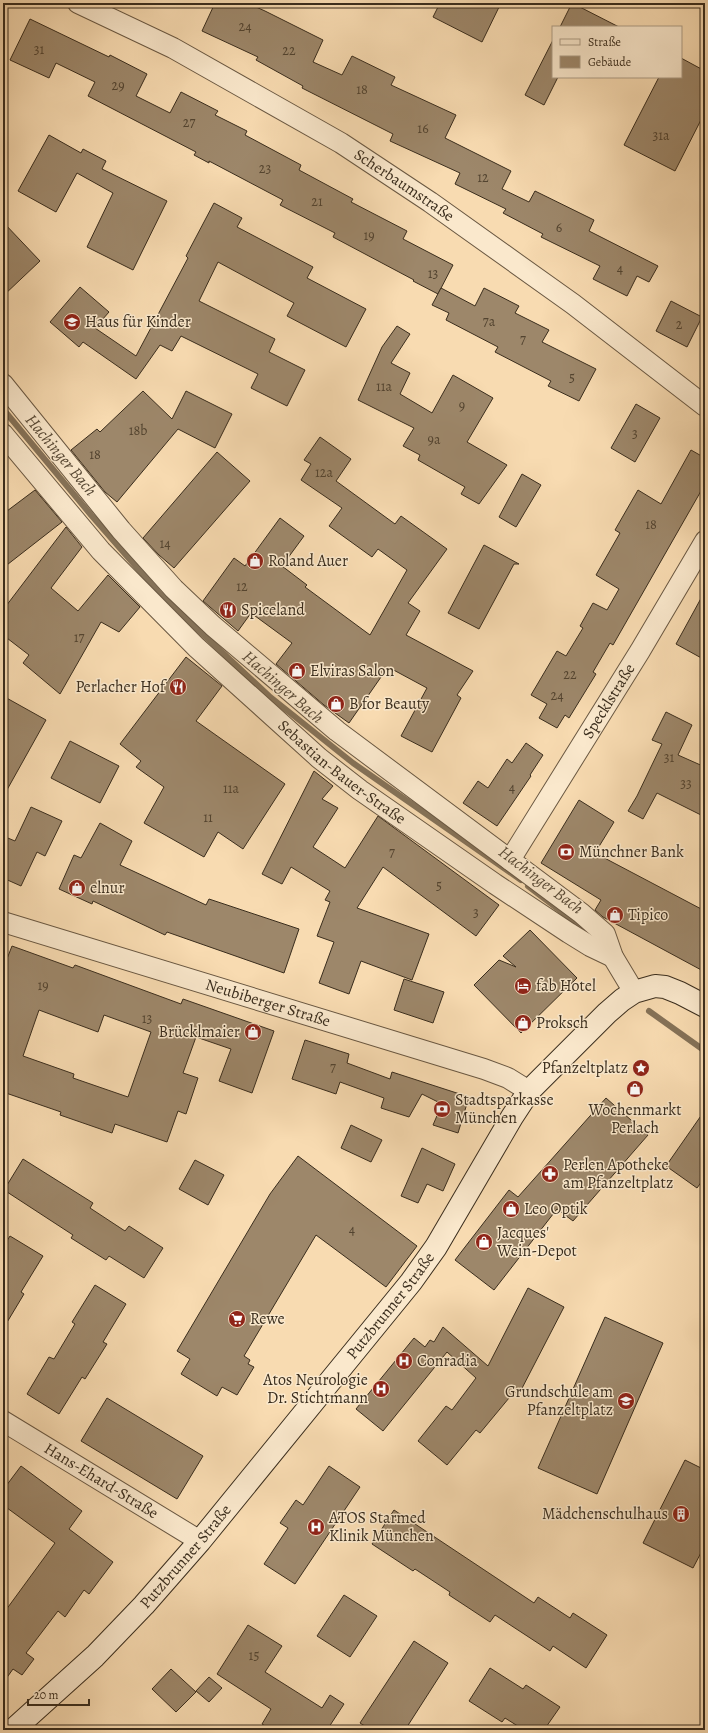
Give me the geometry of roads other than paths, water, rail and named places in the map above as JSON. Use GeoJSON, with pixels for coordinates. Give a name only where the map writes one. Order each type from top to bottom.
{"type":"FeatureCollection","features":[{"type":"Feature","properties":{"kind":"main road"},"geometry":{"type":"LineString","coordinates":[[634,992],[655,986],[680,992],[705,1006]]}},
{"type":"Feature","properties":{"kind":"main road","name":"Putzbrunner Straße"},"geometry":{"type":"LineString","coordinates":[[13,1730],[95,1656],[144,1605],[200,1541],[413,1279],[436,1247],[512,1117],[529,1091],[606,1013],[634,992]]}},
{"type":"Feature","properties":{"kind":"street","name":"Scherbaumstraße"},"geometry":{"type":"LineString","coordinates":[[78,3],[173,48],[341,143],[430,202],[566,299],[705,406]]}},
{"type":"Feature","properties":{"kind":"street","name":"Sebastian-Bauer-Straße"},"geometry":{"type":"LineString","coordinates":[[3,384],[111,540],[196,648],[319,758],[360,790],[495,884],[585,943],[613,957]]}},
{"type":"Feature","properties":{"kind":"street","name":"Sebastian-Bauer-Straße"},"geometry":{"type":"LineString","coordinates":[[3,434],[111,540],[174,589],[213,626],[295,697],[337,731],[581,913],[605,934],[613,957],[634,992]]}},
{"type":"Feature","properties":{"kind":"street","name":"Specklstraße"},"geometry":{"type":"LineString","coordinates":[[510,860],[640,651],[705,541]]}},
{"type":"Feature","properties":{"kind":"street","name":"Neubiberger Straße"},"geometry":{"type":"LineString","coordinates":[[3,922],[484,1069],[508,1078],[529,1091]]}},
{"type":"Feature","properties":{"kind":"street","name":"Hans-Ehard-Straße"},"geometry":{"type":"LineString","coordinates":[[3,1421],[200,1541]]}},
{"type":"Feature","properties":{"kind":"waterway","name":"Hachinger Bach"},"geometry":{"type":"LineString","coordinates":[[3,409],[91,515],[160,594],[269,696],[353,763],[521,880]]}},
{"type":"Feature","properties":{"kind":"waterway","name":"Hachinger Bach"},"geometry":{"type":"LineString","coordinates":[[528,886],[591,934]]}},
{"type":"Feature","properties":{"kind":"waterway","name":"Hachinger Bach"},"geometry":{"type":"LineString","coordinates":[[649,1011],[705,1051]]}},
{"type":"Feature","properties":{"kind":"place","name":"Haus für Kinder"},"geometry":{"type":"Point","coordinates":[72,322]}},
{"type":"Feature","properties":{"kind":"place","name":"Roland Auer"},"geometry":{"type":"Point","coordinates":[255,561]}},
{"type":"Feature","properties":{"kind":"place","name":"Spiceland"},"geometry":{"type":"Point","coordinates":[228,610]}},
{"type":"Feature","properties":{"kind":"place","name":"Elviras Salon"},"geometry":{"type":"Point","coordinates":[297,671]}},
{"type":"Feature","properties":{"kind":"place","name":"Perlacher Hof"},"geometry":{"type":"Point","coordinates":[178,687]}},
{"type":"Feature","properties":{"kind":"place","name":"B for Beauty"},"geometry":{"type":"Point","coordinates":[336,704]}},
{"type":"Feature","properties":{"kind":"place","name":"Münchner Bank"},"geometry":{"type":"Point","coordinates":[566,852]}},
{"type":"Feature","properties":{"kind":"place","name":"elnur"},"geometry":{"type":"Point","coordinates":[77,888]}},
{"type":"Feature","properties":{"kind":"place","name":"Tipico"},"geometry":{"type":"Point","coordinates":[615,915]}},
{"type":"Feature","properties":{"kind":"place","name":"fab Hotel"},"geometry":{"type":"Point","coordinates":[523,986]}},
{"type":"Feature","properties":{"kind":"place","name":"Proksch"},"geometry":{"type":"Point","coordinates":[523,1023]}},
{"type":"Feature","properties":{"kind":"place","name":"Brücklmaier"},"geometry":{"type":"Point","coordinates":[253,1032]}},
{"type":"Feature","properties":{"kind":"place","name":"Pfanzeltplatz"},"geometry":{"type":"Point","coordinates":[641,1068]}},
{"type":"Feature","properties":{"kind":"place","name":"Wochenmarkt Perlach"},"geometry":{"type":"Point","coordinates":[635,1089]}},
{"type":"Feature","properties":{"kind":"place","name":"Stadtsparkasse München"},"geometry":{"type":"Point","coordinates":[442,1109]}},
{"type":"Feature","properties":{"kind":"place","name":"Perlen Apotheke am Pfanzeltplatz"},"geometry":{"type":"Point","coordinates":[550,1174]}},
{"type":"Feature","properties":{"kind":"place","name":"Leo Optik"},"geometry":{"type":"Point","coordinates":[511,1209]}},
{"type":"Feature","properties":{"kind":"place","name":"Jacques' Wein-Depot"},"geometry":{"type":"Point","coordinates":[484,1242]}},
{"type":"Feature","properties":{"kind":"place","name":"Rewe"},"geometry":{"type":"Point","coordinates":[237,1319]}},
{"type":"Feature","properties":{"kind":"place","name":"Conradia"},"geometry":{"type":"Point","coordinates":[404,1361]}},
{"type":"Feature","properties":{"kind":"place","name":"Atos Neurologie Dr. Stichtmann"},"geometry":{"type":"Point","coordinates":[381,1389]}},
{"type":"Feature","properties":{"kind":"place","name":"Grundschule am Pfanzeltplatz"},"geometry":{"type":"Point","coordinates":[626,1401]}},
{"type":"Feature","properties":{"kind":"place","name":"Mädchenschulhaus"},"geometry":{"type":"Point","coordinates":[681,1514]}},
{"type":"Feature","properties":{"kind":"place","name":"ATOS Starmed Klinik München"},"geometry":{"type":"Point","coordinates":[316,1527]}}]}
